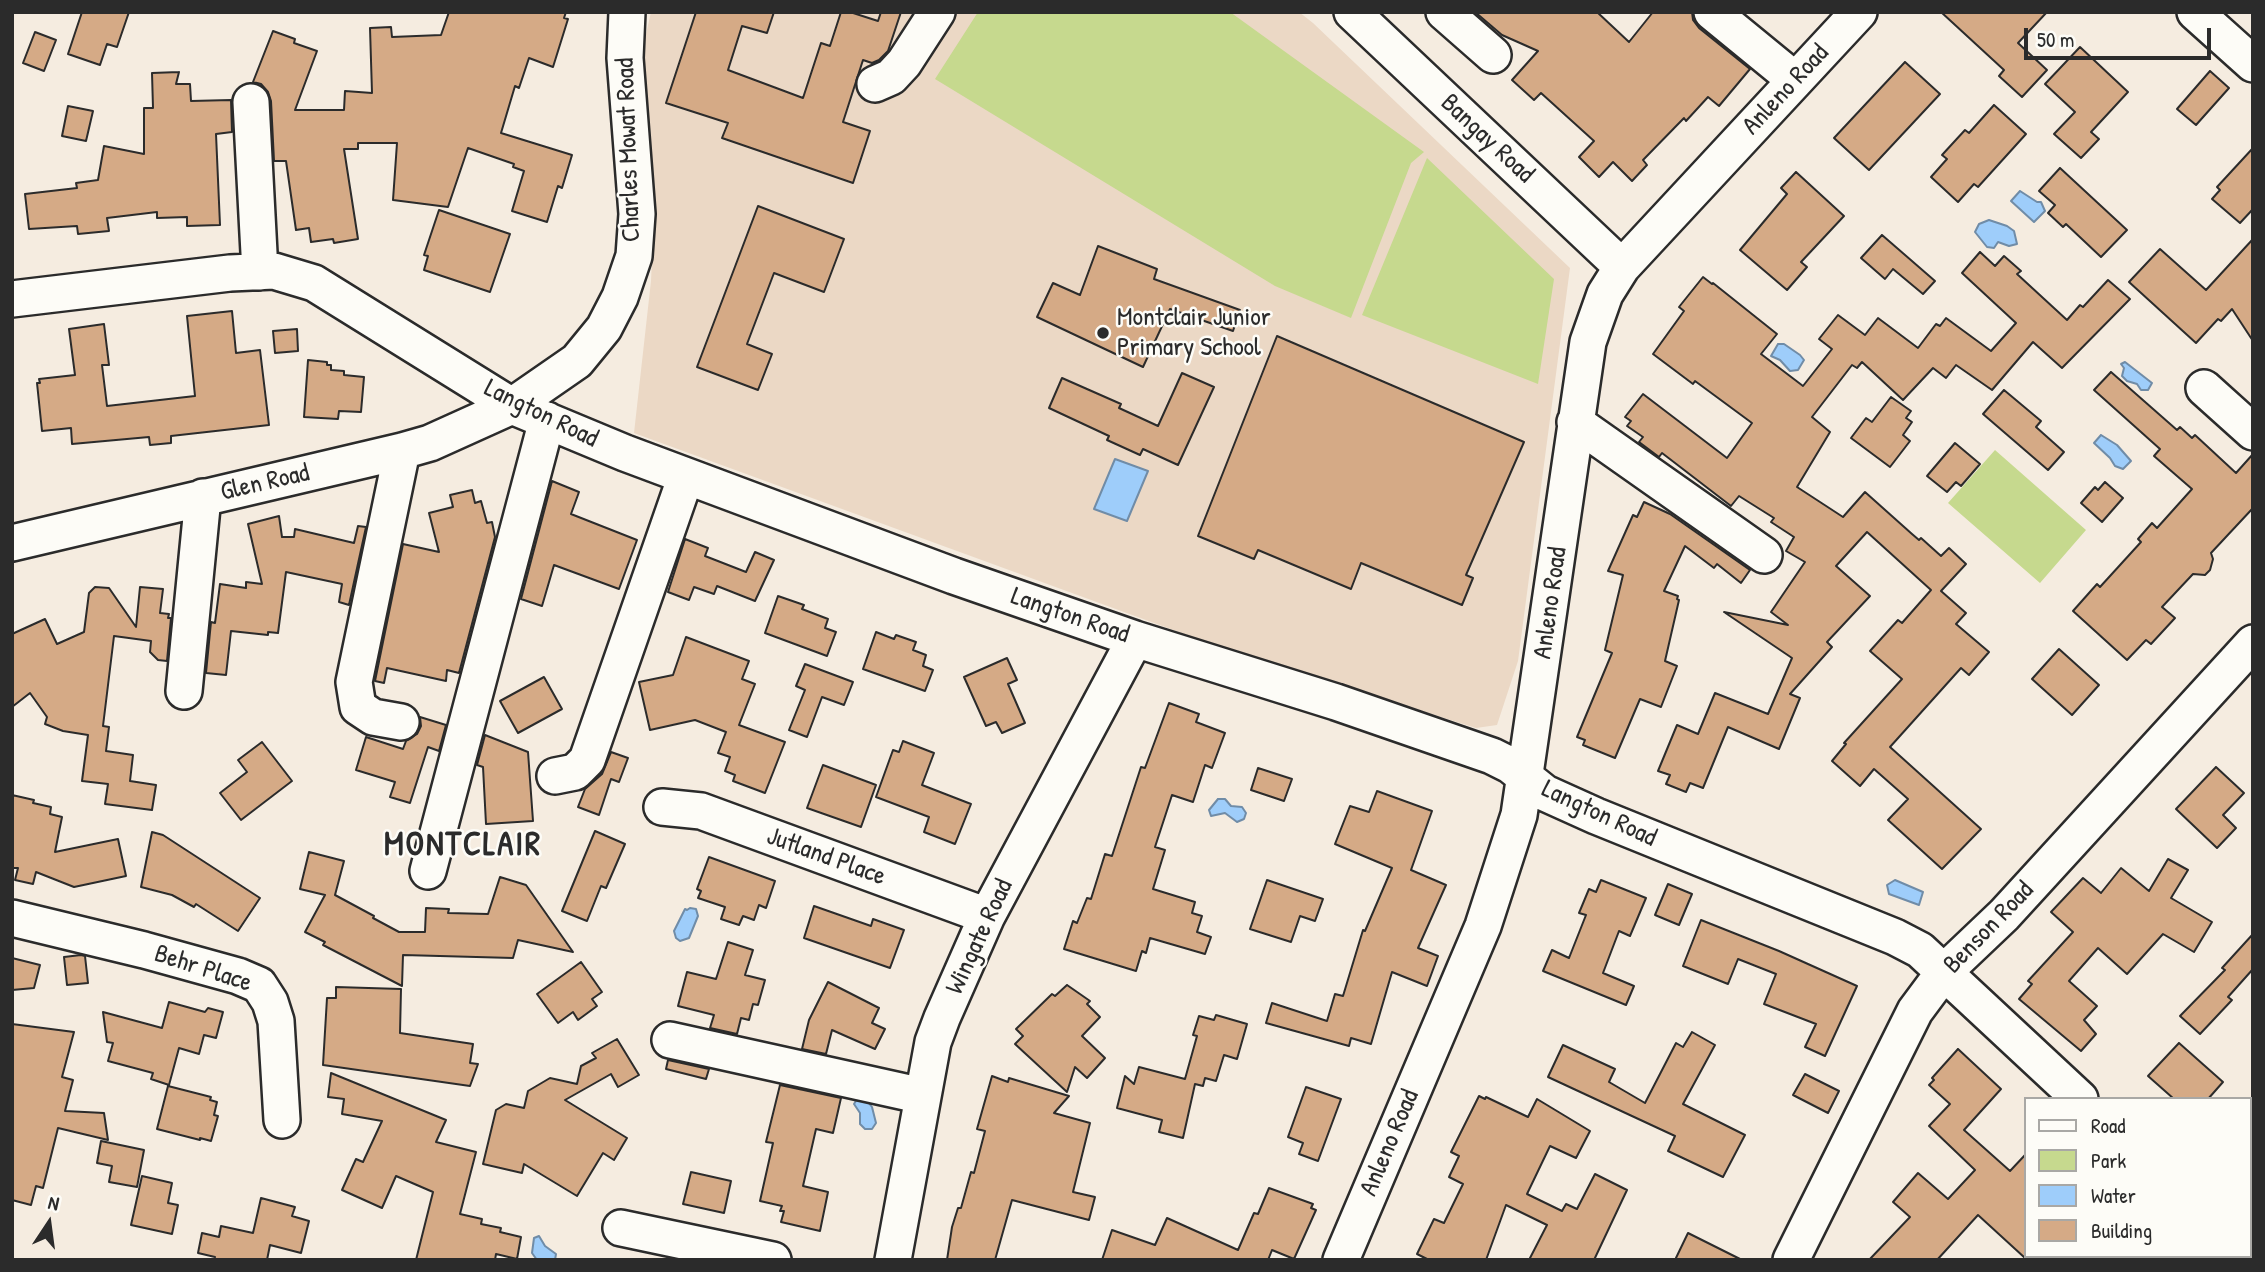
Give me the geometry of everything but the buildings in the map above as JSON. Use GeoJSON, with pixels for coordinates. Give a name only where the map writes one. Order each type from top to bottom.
{"type":"FeatureCollection","features":[{"type":"Feature","properties":{"kind":"street","name":"Charles Mowat Road"},"geometry":{"type":"LineString","coordinates":[[512,406],[577,361],[604,328],[620,297],[634,256],[638,214],[625,58],[627,12]]}},
{"type":"Feature","properties":{"kind":"street"},"geometry":{"type":"LineString","coordinates":[[875,84],[891,77],[904,63],[937,12]]}},
{"type":"Feature","properties":{"kind":"street"},"geometry":{"type":"LineString","coordinates":[[1444,12],[1493,55]]}},
{"type":"Feature","properties":{"kind":"street"},"geometry":{"type":"LineString","coordinates":[[1712,12],[1795,80]]}},
{"type":"Feature","properties":{"kind":"street","name":"Anleno Road"},"geometry":{"type":"LineString","coordinates":[[1341,1260],[1483,926],[1512,841],[1525,779],[1588,342],[1605,294],[1622,267],[1858,12]]}},
{"type":"Feature","properties":{"kind":"street"},"geometry":{"type":"LineString","coordinates":[[2196,12],[2253,64]]}},
{"type":"Feature","properties":{"kind":"street","name":"Bangay Road"},"geometry":{"type":"LineString","coordinates":[[1373,18],[1622,267]]}},
{"type":"Feature","properties":{"kind":"street"},"geometry":{"type":"LineString","coordinates":[[251,102],[260,272]]}},
{"type":"Feature","properties":{"kind":"street","name":"Langton Road"},"geometry":{"type":"LineString","coordinates":[[12,299],[230,273],[284,273],[314,283],[512,406],[547,421],[954,576],[1135,639],[1336,702],[1492,755],[1510,765],[1545,793],[1596,817],[1895,937],[1920,950],[2078,1097]]}},
{"type":"Feature","properties":{"kind":"street"},"geometry":{"type":"LineString","coordinates":[[2204,388],[2253,432]]}},
{"type":"Feature","properties":{"kind":"street","name":"Glen Road"},"geometry":{"type":"LineString","coordinates":[[12,543],[402,451],[430,443],[512,406]]}},
{"type":"Feature","properties":{"kind":"street"},"geometry":{"type":"LineString","coordinates":[[428,871],[547,421]]}},
{"type":"Feature","properties":{"kind":"street"},"geometry":{"type":"LineString","coordinates":[[1575,422],[1763,555]]}},
{"type":"Feature","properties":{"kind":"street"},"geometry":{"type":"LineString","coordinates":[[401,722],[373,717],[358,707],[354,681],[402,451]]}},
{"type":"Feature","properties":{"kind":"street"},"geometry":{"type":"LineString","coordinates":[[555,776],[575,772],[587,760],[686,476]]}},
{"type":"Feature","properties":{"kind":"street"},"geometry":{"type":"LineString","coordinates":[[184,691],[203,497]]}},
{"type":"Feature","properties":{"kind":"street","name":"Wingate Road"},"geometry":{"type":"LineString","coordinates":[[893,1260],[933,1042],[942,1018],[987,916],[1135,639]]}},
{"type":"Feature","properties":{"kind":"street","name":"Benson Road"},"geometry":{"type":"LineString","coordinates":[[1791,1260],[1915,1011],[1944,972],[2004,915],[2253,643]]}},
{"type":"Feature","properties":{"kind":"street","name":"Jutland Place"},"geometry":{"type":"LineString","coordinates":[[662,807],[701,811],[987,916]]}},
{"type":"Feature","properties":{"kind":"street","name":"Behr Place"},"geometry":{"type":"LineString","coordinates":[[12,918],[144,950],[238,976],[259,985],[270,1002],[276,1021],[282,1120]]}},
{"type":"Feature","properties":{"kind":"street"},"geometry":{"type":"LineString","coordinates":[[670,1040],[923,1096]]}},
{"type":"Feature","properties":{"kind":"street"},"geometry":{"type":"LineString","coordinates":[[621,1228],[773,1260]]}},
{"type":"Feature","properties":{"kind":"shaded area","name":"Montclair Junior Primary School"},"geometry":{"type":"Polygon","coordinates":[[[651,12],[1299,12],[1313,23],[1570,268],[1518,661],[1497,725],[1476,728],[1228,650],[634,433],[651,281],[655,190],[639,65],[651,12]]]}},
{"type":"Feature","properties":{"kind":"green space"},"geometry":{"type":"Polygon","coordinates":[[[978,12],[1230,12],[1424,152],[1411,163],[1351,318],[1275,286],[935,79],[978,12]]]}},
{"type":"Feature","properties":{"kind":"green space"},"geometry":{"type":"Polygon","coordinates":[[[1427,158],[1554,279],[1538,384],[1362,315],[1427,158]]]}},
{"type":"Feature","properties":{"kind":"green space"},"geometry":{"type":"Polygon","coordinates":[[[1995,450],[2086,530],[2040,583],[1948,503],[1995,450]]]}},
{"type":"Feature","properties":{"kind":"water"},"geometry":{"type":"Polygon","coordinates":[[[2020,191],[2041,202],[2045,211],[2034,222],[2011,201],[2020,191]]]}},
{"type":"Feature","properties":{"kind":"water"},"geometry":{"type":"Polygon","coordinates":[[[1989,220],[2014,231],[2017,244],[2009,246],[1998,242],[1994,248],[1987,247],[1975,232],[1979,224],[1989,220]]]}},
{"type":"Feature","properties":{"kind":"water"},"geometry":{"type":"Polygon","coordinates":[[[1778,344],[1784,344],[1804,360],[1798,370],[1790,371],[1780,360],[1771,356],[1778,344]]]}},
{"type":"Feature","properties":{"kind":"water"},"geometry":{"type":"Polygon","coordinates":[[[2125,362],[2152,383],[2148,390],[2141,390],[2137,384],[2122,376],[2124,368],[2121,364],[2125,362]]]}},
{"type":"Feature","properties":{"kind":"water"},"geometry":{"type":"Polygon","coordinates":[[[2101,435],[2117,445],[2131,461],[2123,469],[2115,466],[2094,443],[2101,435]]]}},
{"type":"Feature","properties":{"kind":"water"},"geometry":{"type":"Polygon","coordinates":[[[1115,459],[1148,471],[1127,521],[1094,509],[1115,459]]]}},
{"type":"Feature","properties":{"kind":"water"},"geometry":{"type":"Polygon","coordinates":[[[1218,799],[1225,799],[1231,806],[1242,807],[1246,813],[1244,819],[1237,822],[1225,813],[1211,816],[1209,810],[1218,799]]]}},
{"type":"Feature","properties":{"kind":"water"},"geometry":{"type":"Polygon","coordinates":[[[1895,880],[1923,892],[1919,905],[1889,894],[1887,885],[1895,880]]]}},
{"type":"Feature","properties":{"kind":"water"},"geometry":{"type":"Polygon","coordinates":[[[685,909],[696,909],[698,916],[689,938],[680,941],[674,931],[685,909]]]}},
{"type":"Feature","properties":{"kind":"water"},"geometry":{"type":"Polygon","coordinates":[[[857,1099],[868,1102],[872,1107],[876,1123],[872,1129],[865,1129],[860,1124],[860,1113],[854,1104],[857,1099]]]}},
{"type":"Feature","properties":{"kind":"water"},"geometry":{"type":"Polygon","coordinates":[[[539,1236],[545,1246],[556,1254],[555,1260],[537,1260],[532,1253],[534,1238],[539,1236]]]}},
{"type":"Feature","properties":{"kind":"place","name":"Montclair Junior Primary School"},"geometry":{"type":"Point","coordinates":[1103,333]}},
{"type":"Feature","properties":{"kind":"district","name":"MONTCLAIR"},"geometry":{"type":"Point","coordinates":[463,846]}}]}
